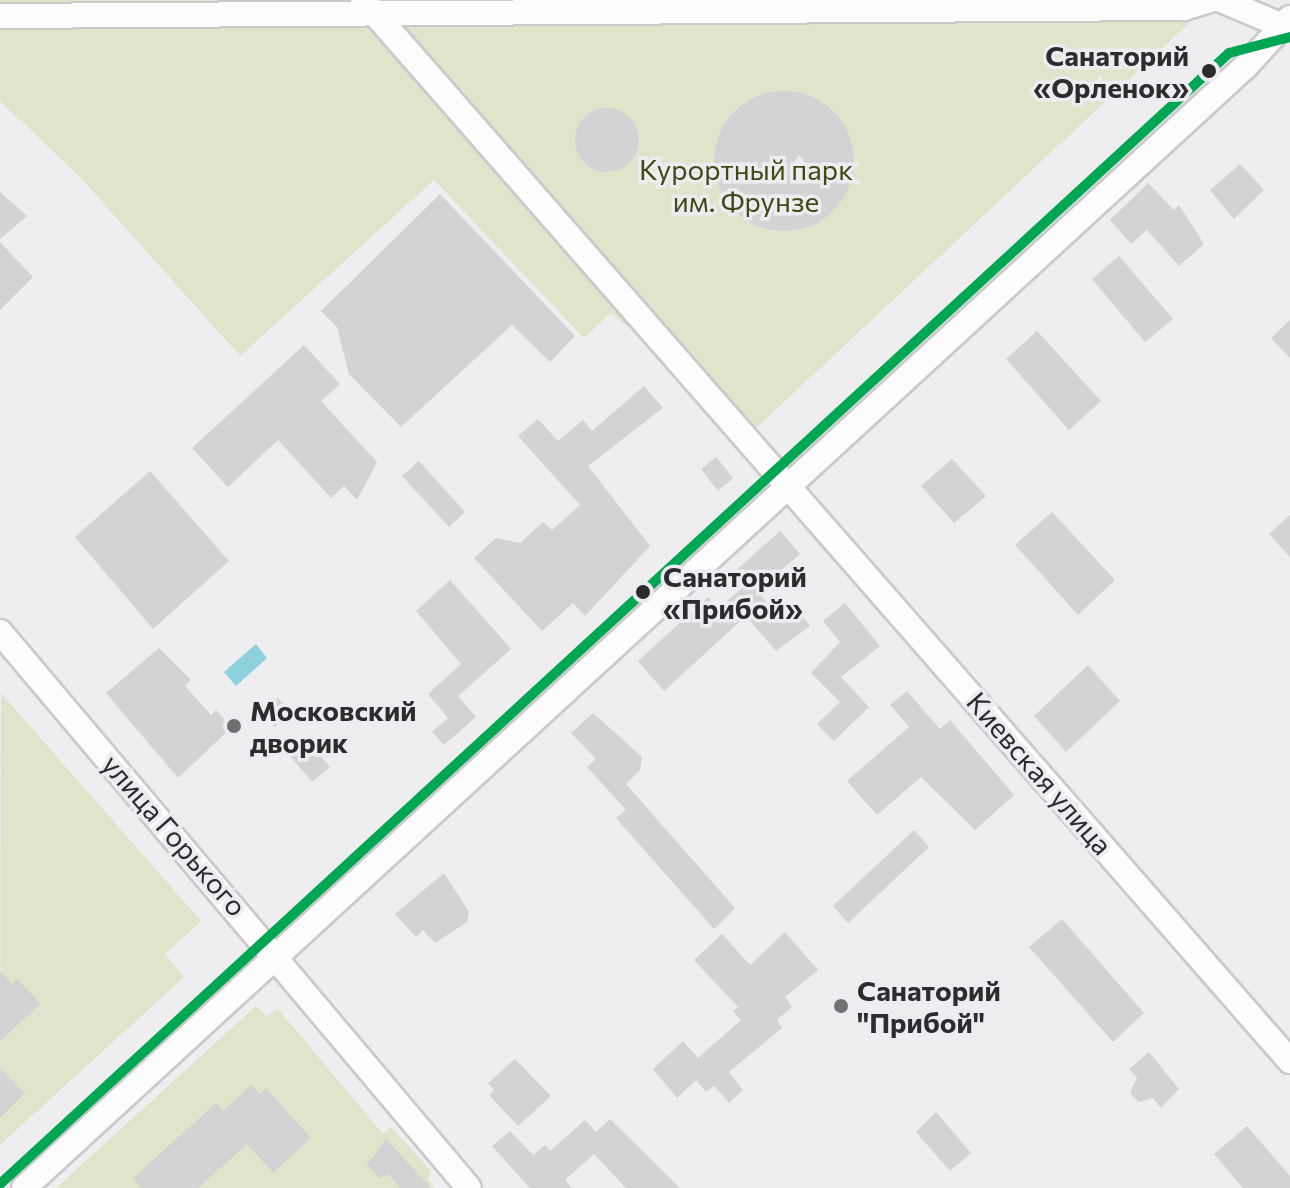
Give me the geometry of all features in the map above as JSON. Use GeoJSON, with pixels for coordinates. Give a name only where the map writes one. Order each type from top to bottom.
{"type":"FeatureCollection","features":[{"type":"Feature","properties":{"kind":"street"},"geometry":{"type":"LineString","coordinates":[[0,16],[369,7],[1184,8],[1210,0]]}},
{"type":"Feature","properties":{"kind":"street"},"geometry":{"type":"LineString","coordinates":[[1221,0],[1288,25]]}},
{"type":"Feature","properties":{"kind":"street"},"geometry":{"type":"LineString","coordinates":[[1264,0],[1288,25]]}},
{"type":"Feature","properties":{"kind":"street","name":"Киевская улица"},"geometry":{"type":"LineString","coordinates":[[369,7],[790,485],[1290,1061]]}},
{"type":"Feature","properties":{"kind":"street"},"geometry":{"type":"LineString","coordinates":[[24,1188],[1288,25]]}},
{"type":"Feature","properties":{"kind":"street","name":"улица Горького"},"geometry":{"type":"LineString","coordinates":[[0,632],[469,1188]]}},
{"type":"Feature","properties":{"kind":"green space","name":"Курортный парк им. Фрунзе"},"geometry":{"type":"Polygon","coordinates":[[[0,0],[1214,0],[755,429],[611,313],[584,338],[434,180],[240,356],[80,177],[0,101],[0,0]]]}},
{"type":"Feature","properties":{"kind":"green space"},"geometry":{"type":"Polygon","coordinates":[[[1,693],[201,921],[165,954],[184,977],[0,1145],[1,693]]]}},
{"type":"Feature","properties":{"kind":"green space"},"geometry":{"type":"Polygon","coordinates":[[[256,1006],[266,1016],[278,1009],[383,1134],[391,1127],[431,1171],[428,1180],[435,1188],[56,1188],[256,1006]]]}},
{"type":"Feature","properties":{"kind":"water"},"geometry":{"type":"Polygon","coordinates":[[[256,644],[267,658],[236,686],[224,672],[256,644]]]}},
{"type":"Feature","properties":{"kind":"building"},"geometry":{"type":"Polygon","coordinates":[[[784,91],[811,96],[834,111],[849,134],[854,161],[849,188],[834,211],[811,226],[784,231],[757,226],[734,211],[719,188],[714,161],[719,134],[734,111],[757,96],[784,91]]]}},
{"type":"Feature","properties":{"kind":"building"},"geometry":{"type":"Polygon","coordinates":[[[607,108],[619,110],[630,117],[637,128],[637,152],[630,163],[619,170],[607,172],[595,170],[584,163],[577,152],[575,140],[577,128],[584,117],[595,110],[607,108]]]}},
{"type":"Feature","properties":{"kind":"building"},"geometry":{"type":"Polygon","coordinates":[[[1240,164],[1264,190],[1234,219],[1210,190],[1240,164]]]}},
{"type":"Feature","properties":{"kind":"building"},"geometry":{"type":"Polygon","coordinates":[[[1148,183],[1174,210],[1179,205],[1204,244],[1179,266],[1147,230],[1131,244],[1110,220],[1148,183]]]}},
{"type":"Feature","properties":{"kind":"building"},"geometry":{"type":"Polygon","coordinates":[[[0,192],[27,216],[0,239],[0,192]]]}},
{"type":"Feature","properties":{"kind":"building"},"geometry":{"type":"Polygon","coordinates":[[[440,194],[575,336],[550,362],[512,325],[401,427],[349,374],[337,327],[321,311],[440,194]]]}},
{"type":"Feature","properties":{"kind":"building"},"geometry":{"type":"Polygon","coordinates":[[[0,242],[33,277],[0,310],[0,242]]]}},
{"type":"Feature","properties":{"kind":"building"},"geometry":{"type":"Polygon","coordinates":[[[1119,256],[1173,319],[1145,342],[1092,279],[1119,256]]]}},
{"type":"Feature","properties":{"kind":"building"},"geometry":{"type":"Polygon","coordinates":[[[1290,320],[1290,358],[1271,338],[1290,320]]]}},
{"type":"Feature","properties":{"kind":"building"},"geometry":{"type":"Polygon","coordinates":[[[1037,331],[1101,401],[1069,430],[1006,359],[1037,331]]]}},
{"type":"Feature","properties":{"kind":"building"},"geometry":{"type":"Polygon","coordinates":[[[304,345],[340,384],[321,401],[377,462],[357,500],[344,486],[331,498],[278,440],[228,487],[192,448],[304,345]]]}},
{"type":"Feature","properties":{"kind":"building"},"geometry":{"type":"Polygon","coordinates":[[[644,386],[663,408],[588,466],[650,546],[585,616],[573,603],[542,631],[474,558],[496,538],[520,543],[543,522],[552,530],[580,505],[518,436],[538,419],[558,441],[583,420],[592,431],[644,386]]]}},
{"type":"Feature","properties":{"kind":"building"},"geometry":{"type":"Polygon","coordinates":[[[716,457],[733,478],[718,491],[701,469],[716,457]]]}},
{"type":"Feature","properties":{"kind":"building"},"geometry":{"type":"Polygon","coordinates":[[[952,459],[986,496],[954,523],[921,486],[952,459]]]}},
{"type":"Feature","properties":{"kind":"building"},"geometry":{"type":"Polygon","coordinates":[[[419,461],[465,512],[449,527],[402,476],[419,461]]]}},
{"type":"Feature","properties":{"kind":"building"},"geometry":{"type":"Polygon","coordinates":[[[150,471],[229,561],[153,629],[75,537],[150,471]]]}},
{"type":"Feature","properties":{"kind":"building"},"geometry":{"type":"Polygon","coordinates":[[[1052,512],[1115,580],[1078,615],[1015,545],[1052,512]]]}},
{"type":"Feature","properties":{"kind":"building"},"geometry":{"type":"Polygon","coordinates":[[[1290,515],[1290,557],[1269,534],[1290,515]]]}},
{"type":"Feature","properties":{"kind":"building"},"geometry":{"type":"Polygon","coordinates":[[[780,531],[800,554],[757,591],[778,616],[792,604],[810,626],[776,651],[746,616],[664,691],[638,661],[708,597],[718,609],[742,588],[731,575],[780,531]]]}},
{"type":"Feature","properties":{"kind":"building"},"geometry":{"type":"Polygon","coordinates":[[[450,580],[511,649],[458,696],[476,717],[444,745],[432,732],[448,718],[428,694],[461,664],[416,611],[450,580]]]}},
{"type":"Feature","properties":{"kind":"building"},"geometry":{"type":"Polygon","coordinates":[[[845,603],[880,646],[841,677],[869,707],[834,741],[817,724],[840,702],[811,673],[840,642],[823,621],[845,603]]]}},
{"type":"Feature","properties":{"kind":"building"},"geometry":{"type":"Polygon","coordinates":[[[159,648],[191,680],[185,686],[211,715],[216,710],[231,728],[178,778],[106,693],[159,648]]]}},
{"type":"Feature","properties":{"kind":"building"},"geometry":{"type":"Polygon","coordinates":[[[1088,665],[1120,701],[1066,752],[1034,716],[1088,665]]]}},
{"type":"Feature","properties":{"kind":"building"},"geometry":{"type":"Polygon","coordinates":[[[907,691],[940,729],[950,720],[1014,795],[975,830],[921,777],[877,815],[847,781],[909,727],[890,705],[907,691]]]}},
{"type":"Feature","properties":{"kind":"building"},"geometry":{"type":"Polygon","coordinates":[[[278,698],[291,712],[275,727],[262,712],[278,698]]]}},
{"type":"Feature","properties":{"kind":"building"},"geometry":{"type":"Polygon","coordinates":[[[593,713],[642,757],[640,770],[626,784],[735,908],[714,929],[616,818],[626,810],[587,767],[596,759],[571,733],[593,713]]]}},
{"type":"Feature","properties":{"kind":"building"},"geometry":{"type":"Polygon","coordinates":[[[308,741],[330,767],[312,782],[290,756],[308,741]]]}},
{"type":"Feature","properties":{"kind":"building"},"geometry":{"type":"Polygon","coordinates":[[[914,830],[929,847],[848,923],[833,906],[914,830]]]}},
{"type":"Feature","properties":{"kind":"building"},"geometry":{"type":"Polygon","coordinates":[[[444,873],[469,912],[467,922],[435,943],[423,930],[416,937],[395,914],[444,873]]]}},
{"type":"Feature","properties":{"kind":"building"},"geometry":{"type":"Polygon","coordinates":[[[1062,919],[1144,1013],[1113,1042],[1029,947],[1062,919]]]}},
{"type":"Feature","properties":{"kind":"building"},"geometry":{"type":"Polygon","coordinates":[[[785,932],[818,970],[785,997],[792,1007],[777,1020],[782,1028],[729,1072],[743,1090],[729,1103],[714,1086],[706,1092],[696,1080],[677,1098],[653,1069],[683,1041],[698,1058],[741,1020],[733,1011],[738,1007],[694,960],[722,934],[750,965],[785,932]]]}},
{"type":"Feature","properties":{"kind":"building"},"geometry":{"type":"Polygon","coordinates":[[[0,971],[12,984],[17,979],[41,1004],[0,1041],[0,971]]]}},
{"type":"Feature","properties":{"kind":"building"},"geometry":{"type":"Polygon","coordinates":[[[1149,1052],[1179,1089],[1161,1108],[1153,1098],[1139,1102],[1130,1093],[1137,1078],[1129,1069],[1149,1052]]]}},
{"type":"Feature","properties":{"kind":"building"},"geometry":{"type":"Polygon","coordinates":[[[515,1059],[551,1096],[518,1126],[489,1095],[494,1090],[488,1083],[515,1059]]]}},
{"type":"Feature","properties":{"kind":"building"},"geometry":{"type":"Polygon","coordinates":[[[0,1068],[25,1093],[0,1118],[0,1068]]]}},
{"type":"Feature","properties":{"kind":"building"},"geometry":{"type":"Polygon","coordinates":[[[251,1085],[260,1094],[266,1088],[311,1138],[273,1173],[247,1144],[198,1188],[142,1188],[133,1178],[216,1103],[223,1111],[251,1085]]]}},
{"type":"Feature","properties":{"kind":"building"},"geometry":{"type":"Polygon","coordinates":[[[936,1112],[971,1153],[950,1171],[916,1132],[936,1112]]]}},
{"type":"Feature","properties":{"kind":"building"},"geometry":{"type":"Polygon","coordinates":[[[610,1119],[680,1188],[626,1188],[594,1154],[565,1180],[572,1188],[530,1188],[492,1146],[510,1131],[533,1155],[545,1145],[550,1151],[585,1120],[596,1132],[610,1119]]]}},
{"type":"Feature","properties":{"kind":"building"},"geometry":{"type":"Polygon","coordinates":[[[1247,1126],[1290,1176],[1290,1188],[1243,1188],[1214,1154],[1247,1126]]]}},
{"type":"Feature","properties":{"kind":"building"},"geometry":{"type":"Polygon","coordinates":[[[386,1139],[431,1188],[401,1188],[388,1174],[379,1178],[367,1165],[386,1139]]]}},
{"type":"Feature","properties":{"kind":"tram line"},"geometry":{"type":"LineString","coordinates":[[581,656],[614,614],[705,531],[732,515]]}},
{"type":"Feature","properties":{"kind":"transit line"},"geometry":{"type":"LineString","coordinates":[[0,1184],[1229,53],[1290,37]]}},
{"type":"Feature","properties":{"kind":"place","name":"Санаторий «Орленок»"},"geometry":{"type":"Point","coordinates":[1209,71]}},
{"type":"Feature","properties":{"kind":"place","name":"Санаторий «Прибой»"},"geometry":{"type":"Point","coordinates":[643,592]}},
{"type":"Feature","properties":{"kind":"place","name":"Московский дворик"},"geometry":{"type":"Point","coordinates":[234,726]}},
{"type":"Feature","properties":{"kind":"place","name":"Санаторий \"Прибой\""},"geometry":{"type":"Point","coordinates":[841,1006]}}]}
